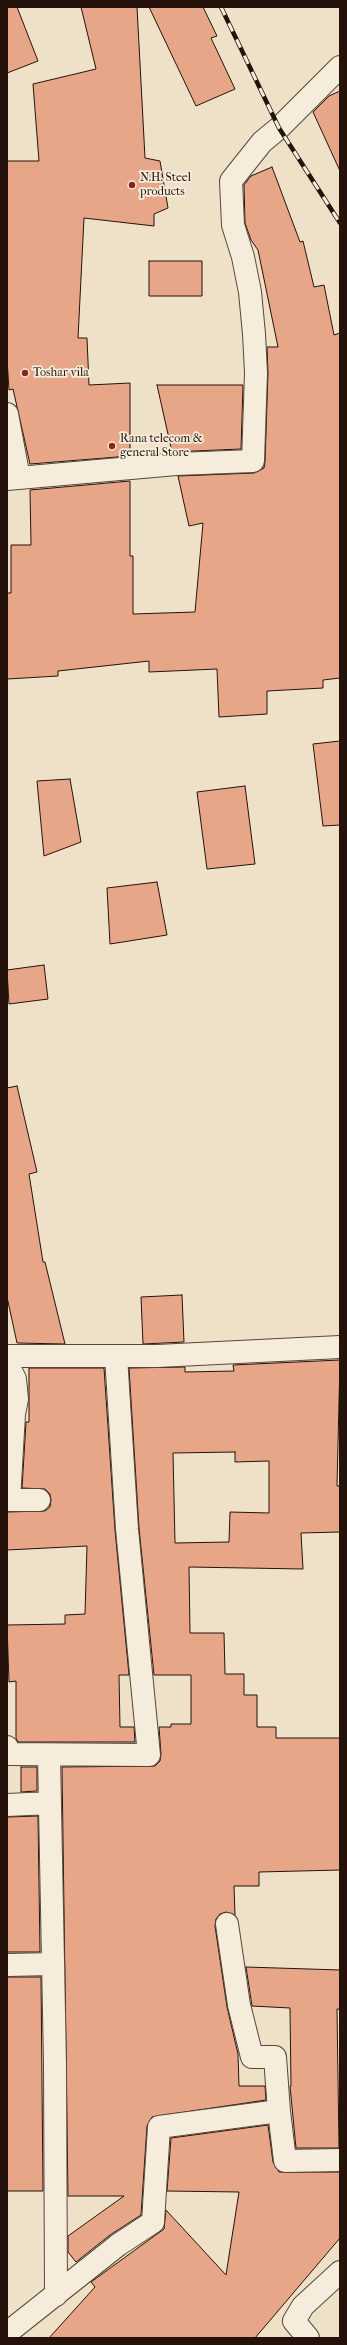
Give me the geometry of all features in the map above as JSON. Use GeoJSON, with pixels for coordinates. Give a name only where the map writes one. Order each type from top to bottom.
{"type":"FeatureCollection","features":[{"type":"Feature","properties":{"kind":"street"},"geometry":{"type":"LineString","coordinates":[[7,414],[13,478],[176,464],[253,461],[256,372],[253,327],[246,271],[233,225],[231,181],[262,142],[279,128],[340,67]]}},
{"type":"Feature","properties":{"kind":"street"},"geometry":{"type":"LineString","coordinates":[[7,1356],[157,1356],[340,1347]]}},
{"type":"Feature","properties":{"kind":"street"},"geometry":{"type":"LineString","coordinates":[[7,1747],[8,1754],[149,1756],[127,1529],[116,1356]]}},
{"type":"Feature","properties":{"kind":"street"},"geometry":{"type":"LineString","coordinates":[[7,1363],[15,1379],[17,1399],[14,1414],[8,1500],[39,1500]]}},
{"type":"Feature","properties":{"kind":"street"},"geometry":{"type":"LineString","coordinates":[[49,1755],[53,1964],[56,2295]]}},
{"type":"Feature","properties":{"kind":"street"},"geometry":{"type":"LineString","coordinates":[[7,1805],[50,1803]]}},
{"type":"Feature","properties":{"kind":"street"},"geometry":{"type":"LineString","coordinates":[[227,1924],[239,2005],[252,2057],[275,2057],[285,2161],[340,2160]]}},
{"type":"Feature","properties":{"kind":"street"},"geometry":{"type":"LineString","coordinates":[[7,1965],[53,1964]]}},
{"type":"Feature","properties":{"kind":"street"},"geometry":{"type":"LineString","coordinates":[[10,2325],[56,2295],[118,2245],[153,2222],[159,2127],[279,2111]]}},
{"type":"Feature","properties":{"kind":"street"},"geometry":{"type":"LineString","coordinates":[[308,2338],[294,2321],[303,2306],[340,2272]]}},
{"type":"Feature","properties":{"kind":"building"},"geometry":{"type":"Polygon","coordinates":[[[7,7],[17,7],[38,61],[7,73],[7,7]]]}},
{"type":"Feature","properties":{"kind":"building"},"geometry":{"type":"Polygon","coordinates":[[[81,7],[137,7],[145,158],[160,161],[168,208],[154,214],[154,226],[84,218],[78,338],[87,338],[89,385],[130,383],[130,456],[30,464],[13,389],[9,390],[7,359],[7,161],[39,161],[33,84],[96,69],[81,7]]]}},
{"type":"Feature","properties":{"kind":"building"},"geometry":{"type":"Polygon","coordinates":[[[149,7],[203,7],[217,36],[211,38],[235,89],[196,106],[149,7]]]}},
{"type":"Feature","properties":{"kind":"building"},"geometry":{"type":"Polygon","coordinates":[[[340,91],[340,171],[313,112],[329,96],[340,91]]]}},
{"type":"Feature","properties":{"kind":"building"},"geometry":{"type":"Polygon","coordinates":[[[272,167],[300,242],[303,241],[314,287],[324,285],[334,335],[340,333],[340,678],[323,680],[323,688],[267,691],[267,714],[219,717],[217,669],[149,672],[149,661],[58,671],[58,676],[7,679],[7,593],[11,593],[11,545],[31,545],[30,490],[130,481],[130,556],[133,556],[133,614],[195,612],[203,523],[189,526],[178,476],[254,473],[264,468],[268,373],[267,347],[278,347],[258,250],[251,240],[245,223],[244,185],[251,176],[272,167]]]}},
{"type":"Feature","properties":{"kind":"building"},"geometry":{"type":"Polygon","coordinates":[[[149,261],[202,261],[202,296],[149,296],[149,261]]]}},
{"type":"Feature","properties":{"kind":"building"},"geometry":{"type":"Polygon","coordinates":[[[157,385],[243,385],[241,449],[172,452],[157,385]]]}},
{"type":"Feature","properties":{"kind":"building"},"geometry":{"type":"Polygon","coordinates":[[[340,741],[340,825],[323,826],[313,744],[340,741]]]}},
{"type":"Feature","properties":{"kind":"building"},"geometry":{"type":"Polygon","coordinates":[[[70,779],[81,842],[44,856],[37,781],[70,779]]]}},
{"type":"Feature","properties":{"kind":"building"},"geometry":{"type":"Polygon","coordinates":[[[245,786],[255,864],[207,869],[197,792],[245,786]]]}},
{"type":"Feature","properties":{"kind":"building"},"geometry":{"type":"Polygon","coordinates":[[[157,882],[167,935],[110,944],[107,888],[157,882]]]}},
{"type":"Feature","properties":{"kind":"building"},"geometry":{"type":"Polygon","coordinates":[[[44,965],[48,999],[9,1004],[7,970],[44,965]]]}},
{"type":"Feature","properties":{"kind":"building"},"geometry":{"type":"Polygon","coordinates":[[[17,1086],[37,1172],[29,1174],[43,1262],[45,1262],[65,1344],[17,1343],[7,1297],[7,1088],[17,1086]]]}},
{"type":"Feature","properties":{"kind":"building"},"geometry":{"type":"Polygon","coordinates":[[[182,1295],[184,1342],[143,1344],[141,1297],[182,1295]]]}},
{"type":"Feature","properties":{"kind":"building"},"geometry":{"type":"Polygon","coordinates":[[[340,1360],[337,1486],[340,1486],[340,1532],[301,1533],[303,1569],[189,1567],[190,1633],[224,1633],[225,1674],[244,1674],[244,1695],[257,1695],[257,1727],[276,1727],[276,1738],[340,1738],[340,1870],[259,1872],[259,1886],[234,1886],[235,1915],[226,1912],[220,1914],[216,1919],[215,1926],[227,2007],[238,2054],[239,2086],[265,2086],[266,2100],[152,2117],[147,2126],[141,2215],[110,2235],[76,2262],[68,2252],[68,2236],[124,2196],[68,2196],[62,1767],[155,1766],[160,1761],[161,1754],[159,1727],[171,1727],[171,1724],[191,1724],[191,1675],[154,1675],[139,1528],[129,1368],[185,1367],[185,1372],[234,1371],[233,1365],[340,1360]],[[235,1452],[173,1453],[175,1543],[229,1542],[230,1512],[269,1513],[269,1461],[235,1462],[235,1452]]]}},
{"type":"Feature","properties":{"kind":"building"},"geometry":{"type":"Polygon","coordinates":[[[29,1368],[104,1368],[115,1530],[129,1675],[119,1675],[120,1727],[134,1727],[135,1742],[18,1742],[16,1738],[16,1681],[9,1682],[7,1625],[65,1624],[65,1615],[85,1614],[87,1546],[7,1550],[7,1512],[45,1511],[50,1507],[51,1500],[50,1494],[45,1489],[22,1488],[26,1422],[29,1422],[29,1368]]]}},
{"type":"Feature","properties":{"kind":"building"},"geometry":{"type":"Polygon","coordinates":[[[21,1767],[37,1767],[37,1791],[21,1792],[21,1767]]]}},
{"type":"Feature","properties":{"kind":"building"},"geometry":{"type":"Polygon","coordinates":[[[38,1816],[40,1952],[7,1952],[7,1817],[38,1816]]]}},
{"type":"Feature","properties":{"kind":"building"},"geometry":{"type":"Polygon","coordinates":[[[246,1967],[340,1970],[340,2009],[337,2009],[339,2148],[296,2148],[290,2086],[290,2008],[252,2006],[246,1967]]]}},
{"type":"Feature","properties":{"kind":"building"},"geometry":{"type":"Polygon","coordinates":[[[7,1977],[41,1977],[43,2191],[7,2191],[7,1977]]]}},
{"type":"Feature","properties":{"kind":"building"},"geometry":{"type":"Polygon","coordinates":[[[268,2125],[273,2162],[279,2172],[340,2172],[340,2238],[255,2338],[49,2338],[95,2287],[91,2282],[164,2229],[166,2210],[226,2275],[239,2192],[167,2191],[171,2138],[268,2125]]]}},
{"type":"Feature","properties":{"kind":"railway"},"geometry":{"type":"LineString","coordinates":[[221,7],[279,128],[340,223]]}},
{"type":"Feature","properties":{"kind":"place","name":"N.H. Steel products"},"geometry":{"type":"Point","coordinates":[132,185]}},
{"type":"Feature","properties":{"kind":"place","name":"Toshar vila"},"geometry":{"type":"Point","coordinates":[25,373]}},
{"type":"Feature","properties":{"kind":"place","name":"Rana telecom & general Store"},"geometry":{"type":"Point","coordinates":[112,446]}}]}
